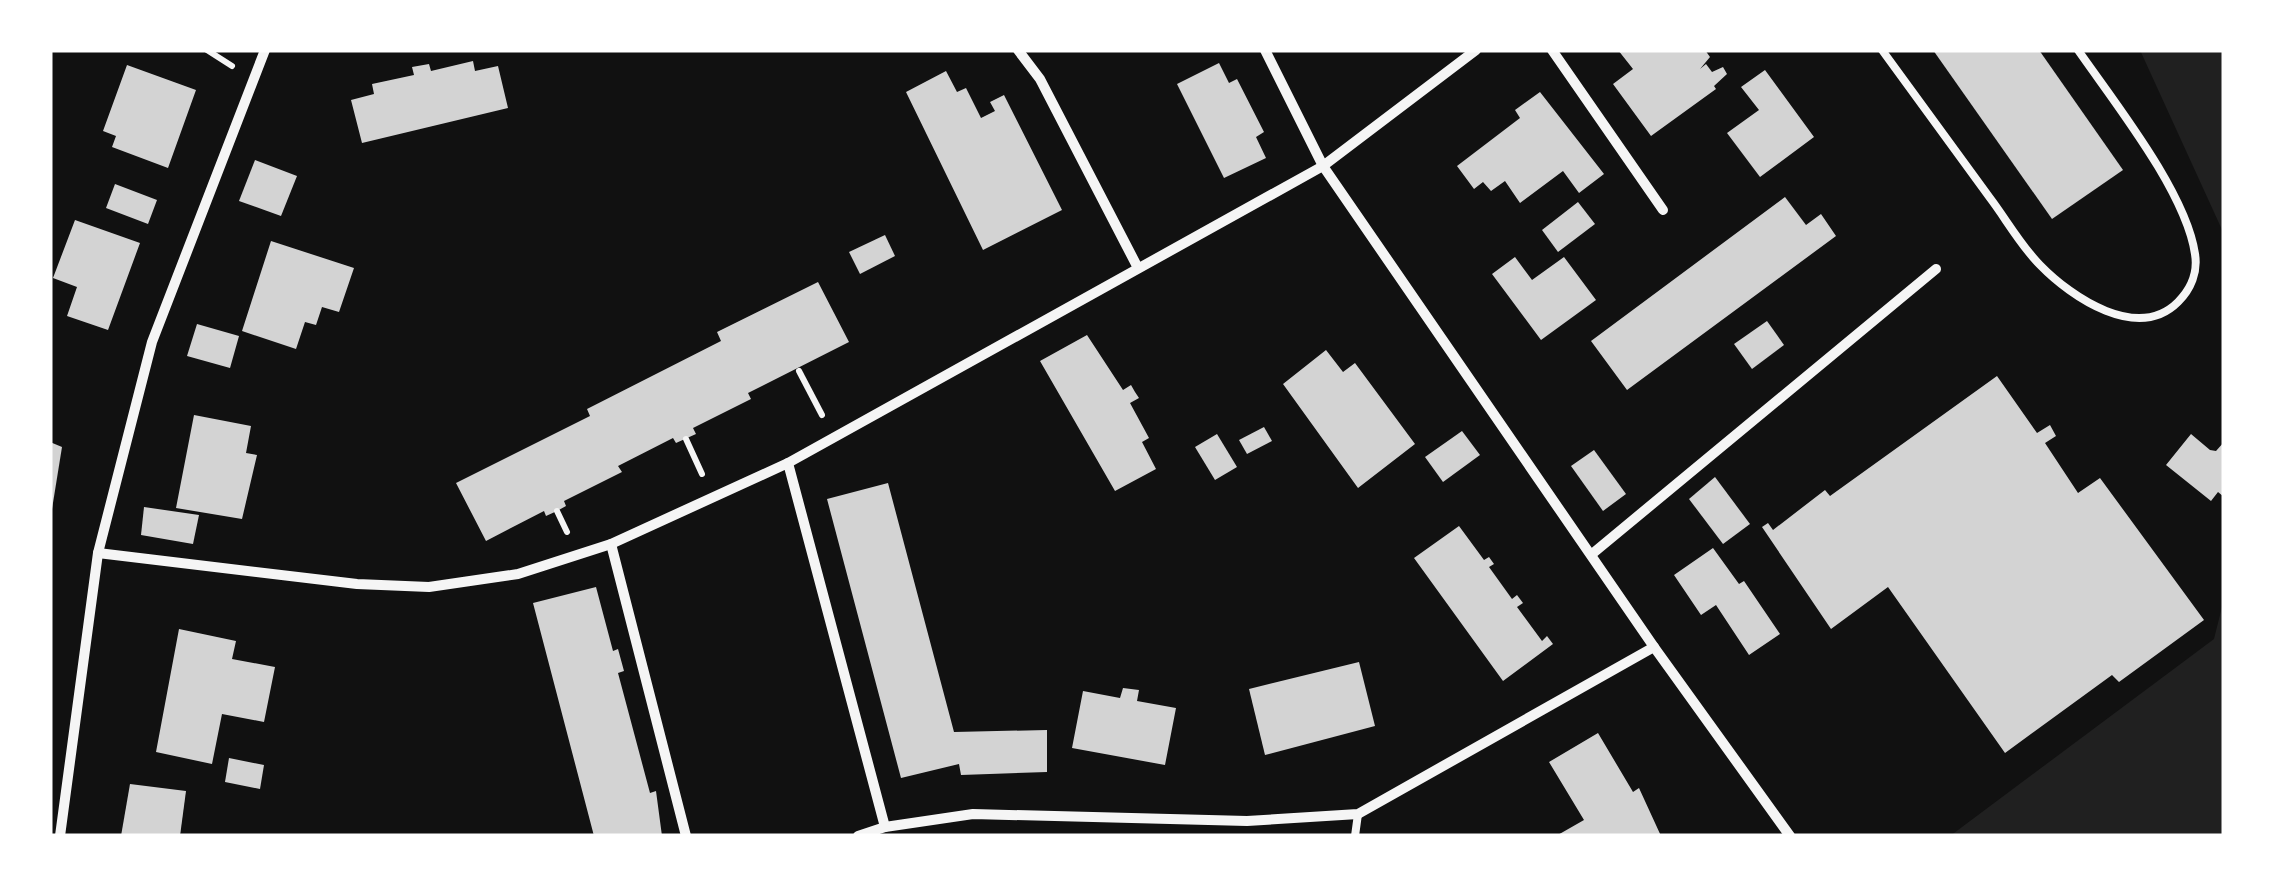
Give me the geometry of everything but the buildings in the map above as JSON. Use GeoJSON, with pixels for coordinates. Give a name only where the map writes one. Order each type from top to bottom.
{"type":"FeatureCollection","features":[{"type":"Feature","properties":{"kind":"street"},"geometry":{"type":"LineString","coordinates":[[60,836],[98,553],[152,342],[265,50]]}},
{"type":"Feature","properties":{"kind":"street"},"geometry":{"type":"LineString","coordinates":[[1018,50],[1040,79],[1138,268]]}},
{"type":"Feature","properties":{"kind":"street"},"geometry":{"type":"LineString","coordinates":[[1265,50],[1322,166],[1654,647],[1790,836]]}},
{"type":"Feature","properties":{"kind":"street"},"geometry":{"type":"LineString","coordinates":[[98,553],[356,584],[429,588],[518,574],[611,544],[834,439],[1322,166],[1476,50]]}},
{"type":"Feature","properties":{"kind":"street"},"geometry":{"type":"LineString","coordinates":[[1552,50],[1663,210]]}},
{"type":"Feature","properties":{"kind":"street"},"geometry":{"type":"LineString","coordinates":[[1592,554],[1936,269]]}},
{"type":"Feature","properties":{"kind":"street"},"geometry":{"type":"LineString","coordinates":[[788,463],[886,827]]}},
{"type":"Feature","properties":{"kind":"street"},"geometry":{"type":"LineString","coordinates":[[611,544],[686,836]]}},
{"type":"Feature","properties":{"kind":"street"},"geometry":{"type":"LineString","coordinates":[[858,836],[886,827],[972,814],[1247,820],[1358,814],[1654,647]]}},
{"type":"Feature","properties":{"kind":"lane"},"geometry":{"type":"LineString","coordinates":[[1882,50],[2040,266],[2096,306],[2123,318],[2148,320],[2168,312],[2184,297],[2194,278],[2195,253],[2164,182],[2078,50]]}},
{"type":"Feature","properties":{"kind":"lane"},"geometry":{"type":"LineString","coordinates":[[1354,836],[1358,814]]}},
{"type":"Feature","properties":{"kind":"path"},"geometry":{"type":"LineString","coordinates":[[799,370],[834,439]]}},
{"type":"Feature","properties":{"kind":"path"},"geometry":{"type":"LineString","coordinates":[[686,439],[713,497]]}},
{"type":"Feature","properties":{"kind":"shaded area"},"geometry":{"type":"Polygon","coordinates":[[[2140,50],[2224,50],[2224,234],[2140,50]]]}},
{"type":"Feature","properties":{"kind":"shaded area"},"geometry":{"type":"Polygon","coordinates":[[[2224,599],[2224,836],[1950,836],[2214,639],[2224,599]]]}}]}
